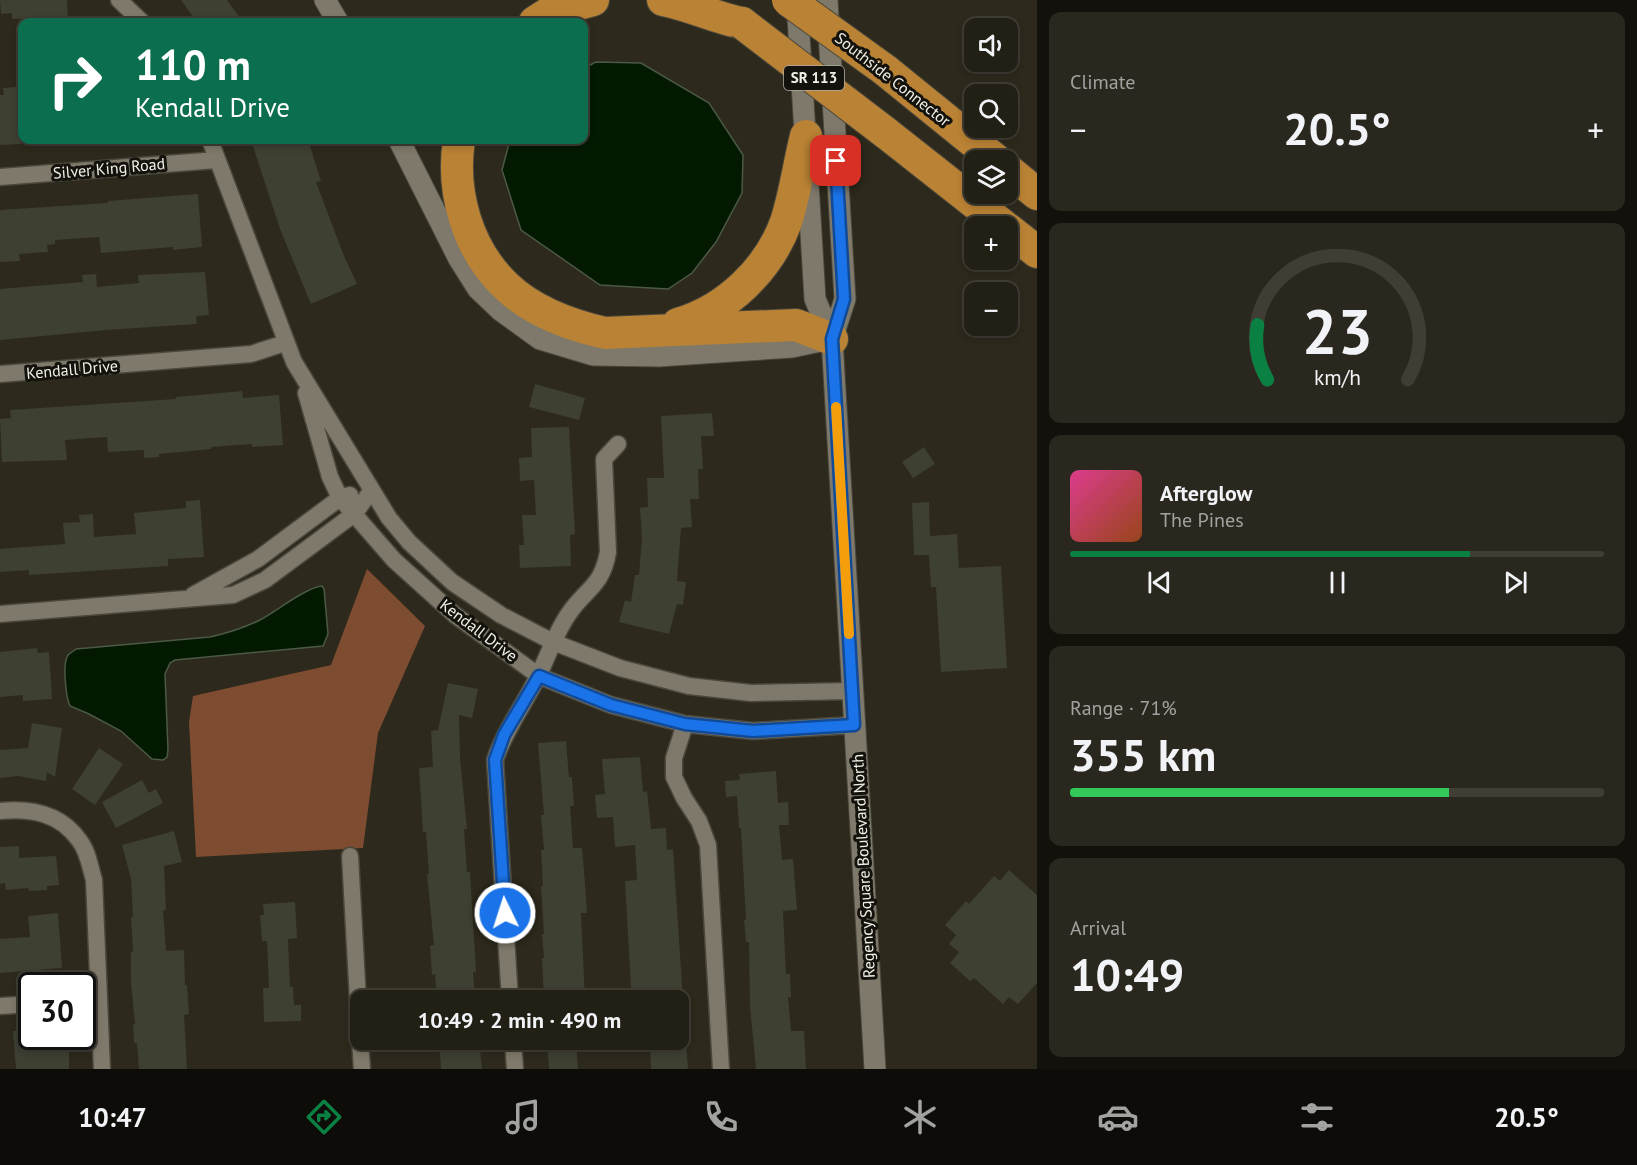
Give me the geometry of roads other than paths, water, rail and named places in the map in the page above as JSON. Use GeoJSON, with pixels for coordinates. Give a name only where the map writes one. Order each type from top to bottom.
{"type":"FeatureCollection","features":[{"type":"Feature","properties":{"kind":"highway"},"geometry":{"type":"LineString","coordinates":[[541,18],[552,11],[593,0]]}},
{"type":"Feature","properties":{"kind":"highway"},"geometry":{"type":"LineString","coordinates":[[663,0],[713,16],[738,21]]}},
{"type":"Feature","properties":{"kind":"highway","name":"SR 113"},"geometry":{"type":"LineString","coordinates":[[707,0],[886,133],[991,216]]}},
{"type":"Feature","properties":{"kind":"highway","name":"Southside Connector"},"geometry":{"type":"LineString","coordinates":[[788,0],[885,70],[984,150]]}},
{"type":"Feature","properties":{"kind":"highway"},"geometry":{"type":"LineString","coordinates":[[645,333],[689,321],[713,310],[745,285],[760,268],[785,223],[806,136]]}},
{"type":"Feature","properties":{"kind":"highway"},"geometry":{"type":"LineString","coordinates":[[458,144],[456,156],[457,185],[462,210],[475,244],[507,287],[534,306],[579,327],[605,333],[796,325],[832,339]]}},
{"type":"Feature","properties":{"kind":"highway"},"geometry":{"type":"LineString","coordinates":[[1018,178],[1037,194]]}},
{"type":"Feature","properties":{"kind":"highway"},"geometry":{"type":"LineString","coordinates":[[1018,237],[1037,252]]}},
{"type":"Feature","properties":{"kind":"street"},"geometry":{"type":"LineString","coordinates":[[120,0],[138,18]]}},
{"type":"Feature","properties":{"kind":"street"},"geometry":{"type":"LineString","coordinates":[[325,0],[336,18]]}},
{"type":"Feature","properties":{"kind":"street","name":"Regency Square Boulevard North"},"geometry":{"type":"LineString","coordinates":[[797,0],[815,299],[832,339],[875,1069]]}},
{"type":"Feature","properties":{"kind":"street","name":"Regency Square Boulevard North"},"geometry":{"type":"LineString","coordinates":[[827,0],[844,299],[832,339]]}},
{"type":"Feature","properties":{"kind":"street","name":"Kendall Drive"},"geometry":{"type":"LineString","coordinates":[[212,144],[294,362],[389,518],[410,542],[452,582],[501,615],[553,642],[620,668],[689,686],[751,693],[852,691]]}},
{"type":"Feature","properties":{"kind":"street"},"geometry":{"type":"LineString","coordinates":[[401,144],[459,260],[478,288],[500,310],[540,339],[593,355],[659,356],[792,347],[832,339]]}},
{"type":"Feature","properties":{"kind":"street","name":"Silver King Road"},"geometry":{"type":"LineString","coordinates":[[0,177],[218,160]]}},
{"type":"Feature","properties":{"kind":"street","name":"Kendall Drive"},"geometry":{"type":"LineString","coordinates":[[0,374],[251,354],[285,343]]}},
{"type":"Feature","properties":{"kind":"street","name":"Kendall Drive"},"geometry":{"type":"LineString","coordinates":[[299,369],[330,477],[340,498],[393,560],[455,615],[539,676],[611,705],[685,724],[753,731],[854,725]]}},
{"type":"Feature","properties":{"kind":"street"},"geometry":{"type":"LineString","coordinates":[[509,990],[495,760],[504,735],[539,676],[553,642],[570,612],[598,582],[606,566],[608,533],[604,459],[618,444]]}},
{"type":"Feature","properties":{"kind":"street"},"geometry":{"type":"LineString","coordinates":[[187,598],[258,559],[340,498],[372,490]]}},
{"type":"Feature","properties":{"kind":"street"},"geometry":{"type":"LineString","coordinates":[[0,614],[234,595],[265,580],[354,514],[372,490]]}},
{"type":"Feature","properties":{"kind":"street"},"geometry":{"type":"LineString","coordinates":[[685,724],[675,758],[674,777],[699,821],[708,845],[721,1069]]}},
{"type":"Feature","properties":{"kind":"street"},"geometry":{"type":"LineString","coordinates":[[0,811],[18,809],[42,812],[62,824],[79,840],[87,856],[94,880],[91,972]]}},
{"type":"Feature","properties":{"kind":"street"},"geometry":{"type":"LineString","coordinates":[[350,856],[357,990]]}},
{"type":"Feature","properties":{"kind":"street"},"geometry":{"type":"LineString","coordinates":[[0,1006],[18,1005]]}},
{"type":"Feature","properties":{"kind":"street"},"geometry":{"type":"LineString","coordinates":[[96,1034],[102,1069]]}},
{"type":"Feature","properties":{"kind":"street"},"geometry":{"type":"LineString","coordinates":[[361,1050],[362,1069]]}},
{"type":"Feature","properties":{"kind":"street"},"geometry":{"type":"LineString","coordinates":[[514,1050],[515,1069]]}}]}
